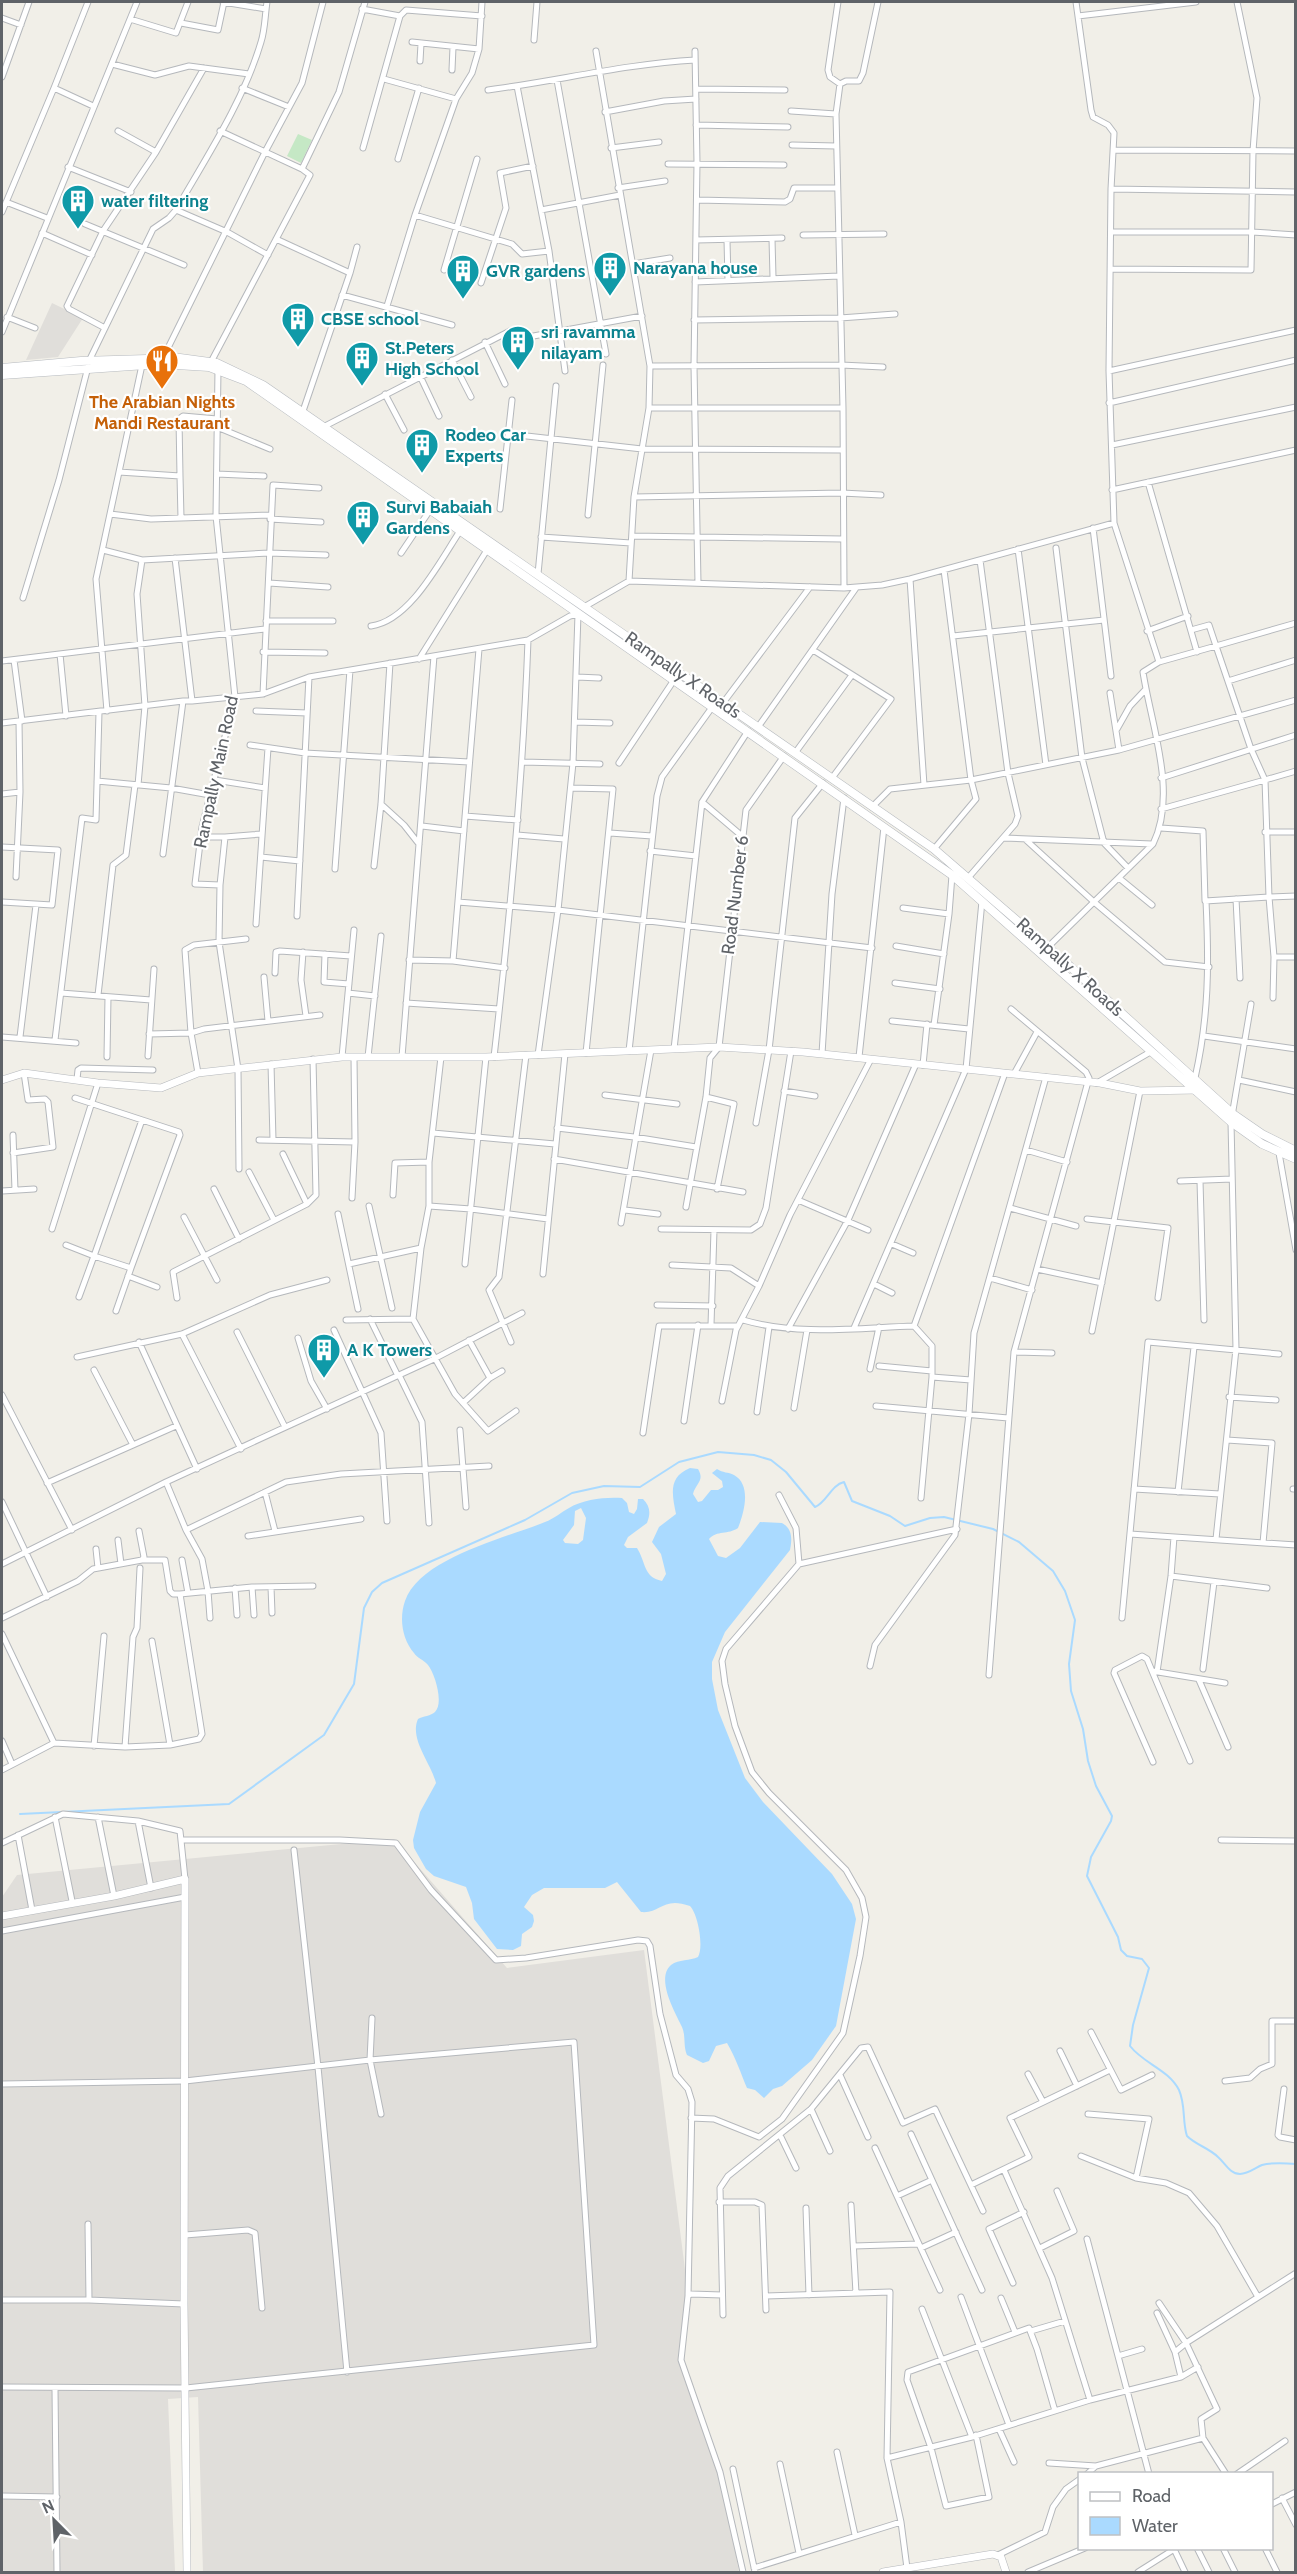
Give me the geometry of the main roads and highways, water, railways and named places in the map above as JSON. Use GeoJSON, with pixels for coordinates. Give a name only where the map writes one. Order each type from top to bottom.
{"type":"FeatureCollection","features":[{"type":"Feature","properties":{"kind":"main road","name":"Rampally X Roads"},"geometry":{"type":"LineString","coordinates":[[2,368],[163,358],[211,362],[237,370],[303,411],[538,574],[580,611]]}},
{"type":"Feature","properties":{"kind":"main road","name":"Rampally X Roads"},"geometry":{"type":"LineString","coordinates":[[2,375],[89,364],[199,366],[218,369],[246,381],[487,550],[758,727],[934,849],[1195,1078],[1199,1088]]}},
{"type":"Feature","properties":{"kind":"main road"},"geometry":{"type":"LineString","coordinates":[[580,611],[674,680],[884,825],[952,875],[982,899],[1152,1051],[1199,1088],[1232,1118],[1279,1153],[1296,1159]]}},
{"type":"Feature","properties":{"kind":"main road"},"geometry":{"type":"LineString","coordinates":[[1232,1118],[1296,1151]]}},
{"type":"Feature","properties":{"kind":"water"},"geometry":{"type":"Polygon","coordinates":[[[690,1468],[698,1469],[700,1473],[700,1479],[693,1494],[698,1502],[702,1501],[711,1490],[723,1487],[722,1481],[712,1473],[717,1469],[734,1475],[743,1485],[745,1500],[738,1528],[716,1534],[709,1539],[718,1556],[726,1558],[740,1548],[760,1522],[782,1523],[790,1532],[790,1550],[725,1632],[712,1662],[712,1679],[718,1710],[745,1778],[763,1802],[832,1874],[852,1904],[856,1919],[836,2026],[812,2060],[764,2098],[755,2090],[747,2088],[727,2043],[716,2046],[709,2061],[703,2063],[687,2055],[683,2030],[668,1996],[665,1979],[671,1965],[698,1957],[700,1952],[698,1923],[690,1906],[673,1903],[648,1912],[641,1912],[617,1882],[605,1888],[544,1888],[532,1895],[524,1907],[533,1915],[534,1921],[532,1927],[522,1934],[521,1946],[513,1950],[497,1949],[474,1919],[472,1903],[466,1887],[434,1876],[426,1869],[414,1848],[413,1840],[420,1812],[436,1783],[418,1743],[416,1727],[418,1719],[435,1712],[438,1708],[439,1696],[431,1669],[415,1655],[403,1628],[403,1608],[414,1586],[428,1573],[466,1551],[548,1521],[581,1502],[609,1498],[622,1498],[627,1503],[629,1512],[634,1514],[638,1499],[643,1499],[647,1504],[649,1513],[647,1523],[628,1537],[624,1545],[627,1548],[637,1548],[651,1576],[662,1581],[666,1574],[661,1554],[652,1542],[659,1527],[676,1514],[673,1487],[678,1476],[690,1468]],[[581,1508],[575,1511],[574,1525],[563,1540],[565,1543],[578,1544],[583,1540],[586,1518],[581,1508]]]}},
{"type":"Feature","properties":{"kind":"waterway"},"geometry":{"type":"LineString","coordinates":[[20,1814],[229,1804],[324,1735],[354,1684],[364,1608],[372,1592],[382,1583],[525,1520],[572,1493],[604,1486],[640,1487],[679,1462],[718,1452],[754,1455],[771,1460],[786,1472],[815,1507],[836,1486],[844,1482],[852,1501],[890,1516],[905,1526],[930,1518],[944,1517],[993,1529],[1019,1542],[1053,1571],[1065,1591],[1075,1620],[1069,1664],[1071,1691],[1083,1729],[1088,1761],[1096,1786],[1112,1816],[1091,1857],[1087,1876],[1118,1937],[1121,1950],[1127,1956],[1142,1959],[1149,1968],[1133,2025],[1130,2046],[1142,2058],[1169,2077],[1179,2090],[1187,2136],[1214,2154],[1230,2170],[1236,2174],[1243,2174],[1266,2164],[1296,2164]]}},
{"type":"Feature","properties":{"kind":"place","name":"water filtering"},"geometry":{"type":"Point","coordinates":[78,230]}},
{"type":"Feature","properties":{"kind":"place","name":"Narayana house"},"geometry":{"type":"Point","coordinates":[610,297]}},
{"type":"Feature","properties":{"kind":"place","name":"GVR gardens"},"geometry":{"type":"Point","coordinates":[463,300]}},
{"type":"Feature","properties":{"kind":"place","name":"CBSE school"},"geometry":{"type":"Point","coordinates":[298,348]}},
{"type":"Feature","properties":{"kind":"place","name":"sri ravamma nilayam"},"geometry":{"type":"Point","coordinates":[518,371]}},
{"type":"Feature","properties":{"kind":"place","name":"St.Peters High School"},"geometry":{"type":"Point","coordinates":[362,387]}},
{"type":"Feature","properties":{"kind":"place","name":"The Arabian Nights Mandi Restaurant"},"geometry":{"type":"Point","coordinates":[162,390]}},
{"type":"Feature","properties":{"kind":"place","name":"Rodeo Car Experts"},"geometry":{"type":"Point","coordinates":[422,474]}},
{"type":"Feature","properties":{"kind":"place","name":"Survi Babaiah Gardens"},"geometry":{"type":"Point","coordinates":[363,546]}},
{"type":"Feature","properties":{"kind":"place","name":"A K Towers"},"geometry":{"type":"Point","coordinates":[324,1379]}}]}
